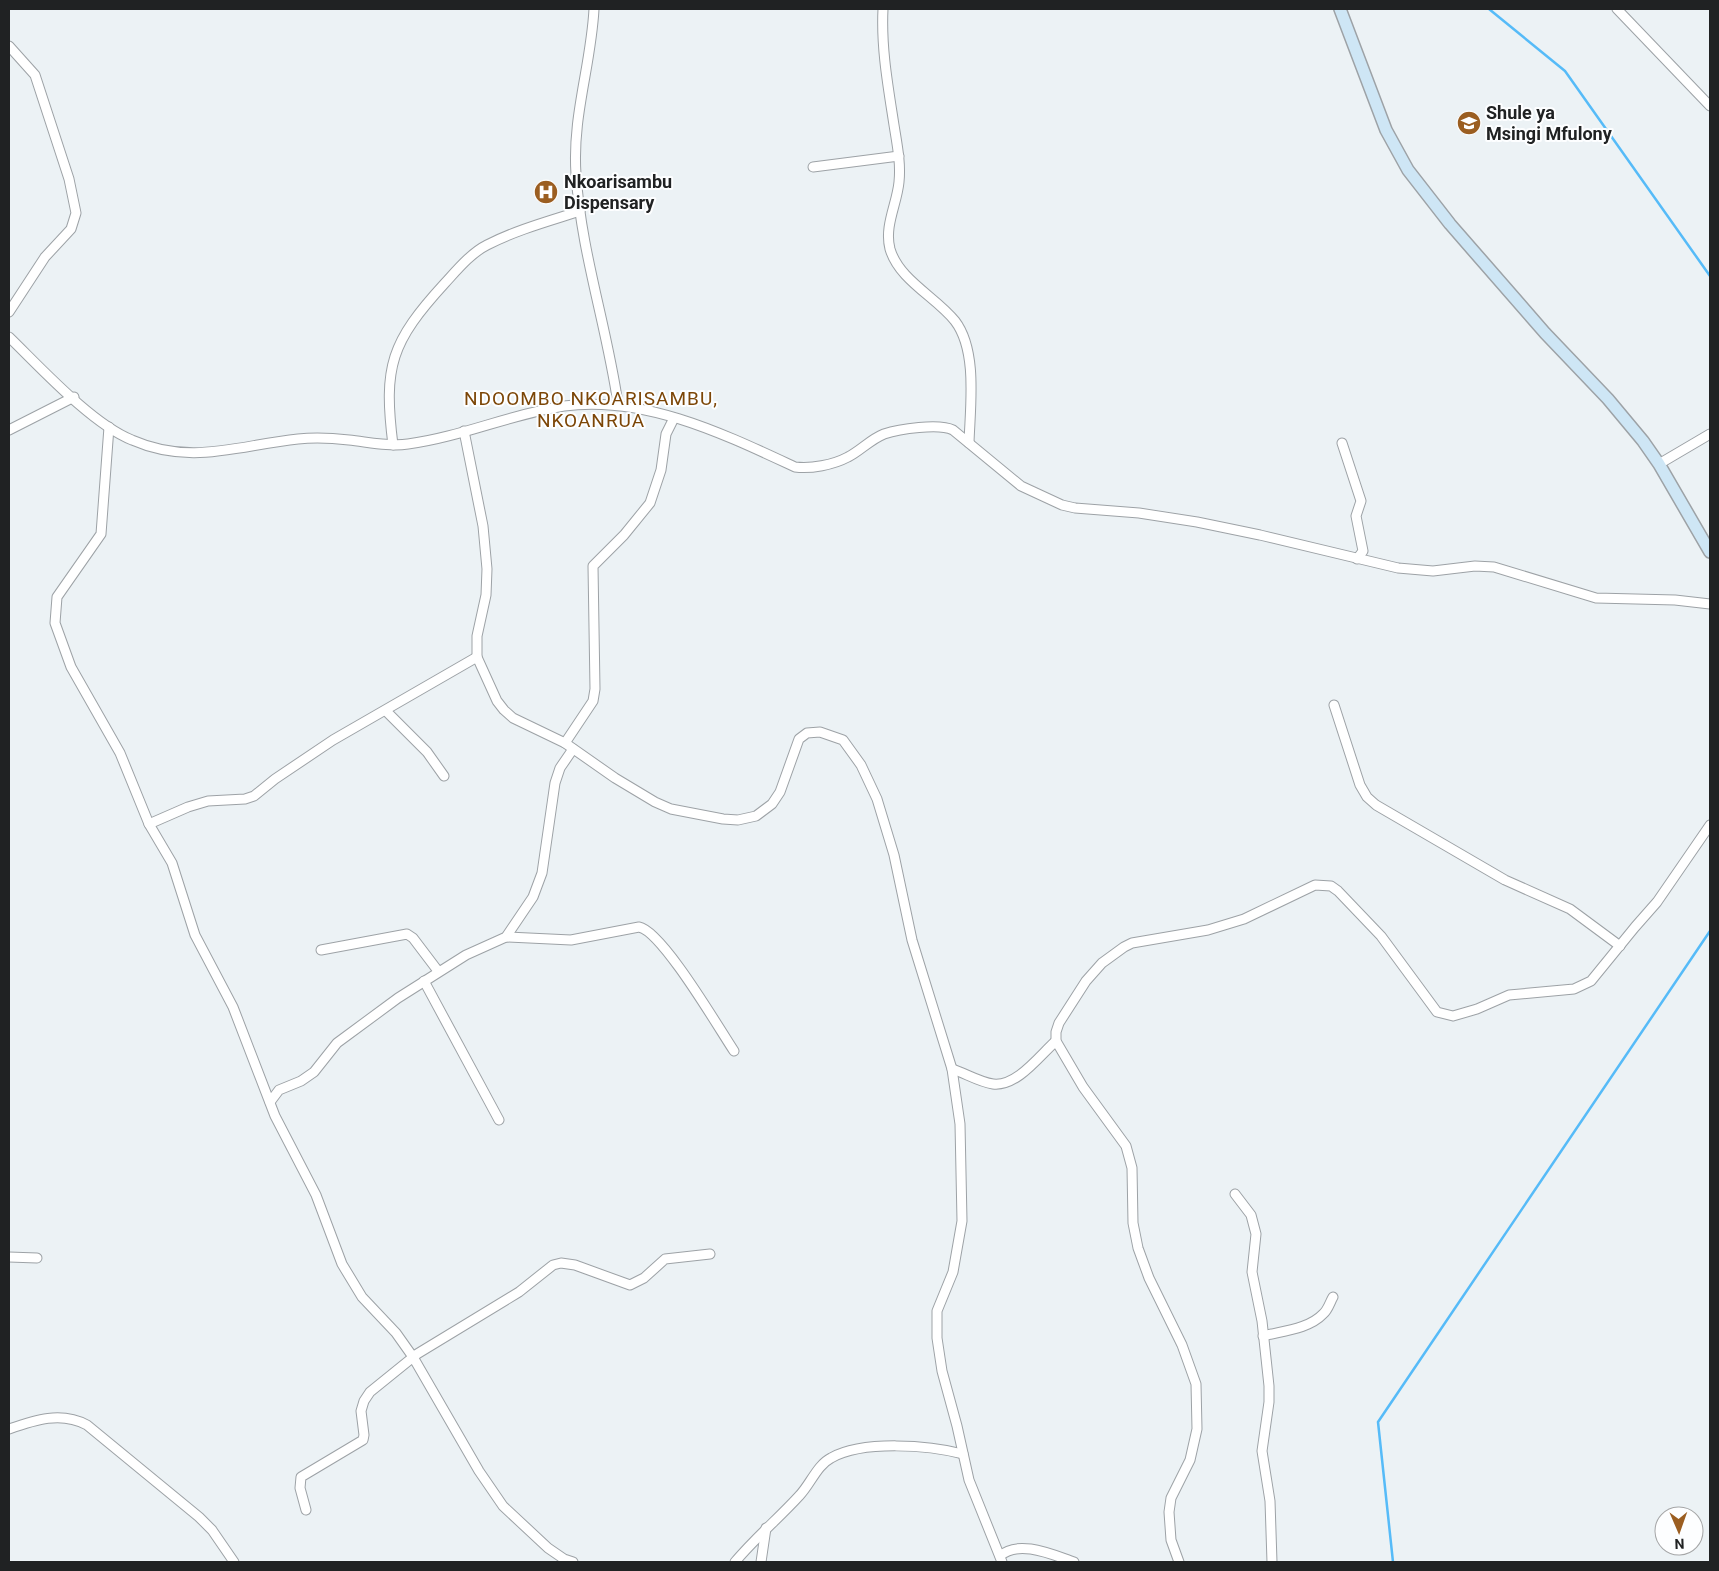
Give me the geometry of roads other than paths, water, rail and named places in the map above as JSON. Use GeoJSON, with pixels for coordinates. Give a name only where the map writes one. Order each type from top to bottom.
{"type":"FeatureCollection","features":[{"type":"Feature","properties":{"kind":"street"},"geometry":{"type":"LineString","coordinates":[[594,9],[586,73],[576,116],[576,173],[580,211],[618,404]]}},
{"type":"Feature","properties":{"kind":"street"},"geometry":{"type":"LineString","coordinates":[[883,9],[882,47],[899,156],[900,181],[890,224],[890,247],[893,257],[903,270],[954,321],[964,336],[969,364],[969,443]]}},
{"type":"Feature","properties":{"kind":"street"},"geometry":{"type":"LineString","coordinates":[[1340,9],[1386,130],[1408,170],[1423,191],[1545,333],[1618,410],[1659,464],[1710,552]]}},
{"type":"Feature","properties":{"kind":"street"},"geometry":{"type":"LineString","coordinates":[[1617,9],[1710,106]]}},
{"type":"Feature","properties":{"kind":"street"},"geometry":{"type":"LineString","coordinates":[[9,46],[35,75],[69,179],[76,213],[71,229],[45,257],[9,312]]}},
{"type":"Feature","properties":{"kind":"street"},"geometry":{"type":"LineString","coordinates":[[814,167],[899,156]]}},
{"type":"Feature","properties":{"kind":"street"},"geometry":{"type":"LineString","coordinates":[[393,445],[388,388],[390,370],[400,341],[412,322],[461,266],[484,246],[509,235],[580,211]]}},
{"type":"Feature","properties":{"kind":"street"},"geometry":{"type":"LineString","coordinates":[[9,337],[109,427],[131,440],[172,452],[219,453],[297,439],[323,437],[393,445],[410,444],[563,407],[618,404],[674,418],[730,438],[795,467],[802,468],[839,461],[884,434],[914,429],[945,427],[969,443],[1020,486],[1062,505],[1082,509],[1139,513],[1196,522],[1260,535],[1398,568],[1425,571],[1484,566],[1596,598],[1676,600],[1710,604]]}},
{"type":"Feature","properties":{"kind":"street"},"geometry":{"type":"LineString","coordinates":[[9,430],[74,397]]}},
{"type":"Feature","properties":{"kind":"street"},"geometry":{"type":"LineString","coordinates":[[565,743],[593,701],[595,689],[593,566],[624,535],[650,503],[661,470],[666,434],[674,418]]}},
{"type":"Feature","properties":{"kind":"street"},"geometry":{"type":"LineString","coordinates":[[109,427],[101,534],[88,555],[60,590],[57,597],[55,623],[71,667],[120,754],[149,824],[164,846],[178,878],[195,935],[233,1007],[270,1102],[316,1195],[342,1264],[362,1297],[396,1334],[413,1357],[479,1471],[503,1506],[548,1548],[564,1559],[573,1562]]}},
{"type":"Feature","properties":{"kind":"street"},"geometry":{"type":"LineString","coordinates":[[464,431],[483,526],[487,561],[486,595],[477,636],[477,657],[497,701],[513,718],[565,743],[615,778],[671,809],[723,820],[738,820],[756,816],[772,804],[780,792],[799,738],[813,732],[829,734],[843,740],[861,765],[877,799],[894,855],[912,940],[952,1068],[960,1124],[962,1221],[953,1272],[937,1311],[936,1338],[942,1371],[964,1454],[971,1489],[1001,1559]]}},
{"type":"Feature","properties":{"kind":"street"},"geometry":{"type":"LineString","coordinates":[[1659,464],[1710,434]]}},
{"type":"Feature","properties":{"kind":"street"},"geometry":{"type":"LineString","coordinates":[[1342,443],[1361,501],[1356,516],[1363,551],[1357,559]]}},
{"type":"Feature","properties":{"kind":"street"},"geometry":{"type":"LineString","coordinates":[[149,824],[188,807],[208,801],[245,799],[254,796],[275,779],[333,740],[477,657]]}},
{"type":"Feature","properties":{"kind":"street"},"geometry":{"type":"LineString","coordinates":[[1334,705],[1360,786],[1367,797],[1376,805],[1505,880],[1570,909],[1620,946]]}},
{"type":"Feature","properties":{"kind":"street"},"geometry":{"type":"LineString","coordinates":[[386,711],[427,752],[444,776]]}},
{"type":"Feature","properties":{"kind":"street"},"geometry":{"type":"LineString","coordinates":[[506,937],[533,897],[542,873],[555,783],[560,768],[573,749]]}},
{"type":"Feature","properties":{"kind":"street"},"geometry":{"type":"LineString","coordinates":[[952,1068],[988,1083],[1004,1083],[1014,1079],[1056,1041],[1059,1022],[1079,991],[1102,963],[1124,947],[1132,943],[1208,930],[1244,919],[1315,885],[1331,886],[1338,891],[1381,936],[1437,1012],[1444,1016],[1461,1014],[1509,995],[1574,989],[1585,985],[1598,975],[1658,902],[1710,825]]}},
{"type":"Feature","properties":{"kind":"street"},"geometry":{"type":"LineString","coordinates":[[270,1102],[279,1090],[301,1081],[314,1072],[338,1043],[438,971],[466,955],[506,937],[571,940],[639,927],[645,928],[659,941],[679,968],[734,1051]]}},
{"type":"Feature","properties":{"kind":"street"},"geometry":{"type":"LineString","coordinates":[[321,950],[407,934],[413,938],[438,971]]}},
{"type":"Feature","properties":{"kind":"street"},"geometry":{"type":"LineString","coordinates":[[424,981],[498,1120]]}},
{"type":"Feature","properties":{"kind":"street"},"geometry":{"type":"LineString","coordinates":[[1056,1041],[1083,1087],[1126,1146],[1132,1168],[1133,1223],[1138,1248],[1149,1278],[1182,1345],[1196,1384],[1197,1429],[1190,1460],[1172,1498],[1169,1512],[1171,1540],[1179,1562]]}},
{"type":"Feature","properties":{"kind":"street"},"geometry":{"type":"LineString","coordinates":[[1234,1194],[1251,1215],[1256,1234],[1252,1272],[1263,1336],[1269,1402],[1262,1451],[1272,1527],[1272,1562]]}},
{"type":"Feature","properties":{"kind":"street"},"geometry":{"type":"LineString","coordinates":[[306,1510],[300,1488],[301,1477],[362,1440],[364,1435],[361,1411],[367,1396],[413,1357],[519,1292],[553,1265],[561,1263],[574,1265],[630,1285],[644,1278],[665,1259],[710,1254]]}},
{"type":"Feature","properties":{"kind":"street"},"geometry":{"type":"LineString","coordinates":[[9,1257],[37,1258]]}},
{"type":"Feature","properties":{"kind":"street"},"geometry":{"type":"LineString","coordinates":[[1263,1336],[1293,1330],[1318,1319],[1324,1314],[1333,1297]]}},
{"type":"Feature","properties":{"kind":"street"},"geometry":{"type":"LineString","coordinates":[[9,1429],[54,1417],[72,1419],[87,1425],[199,1517],[212,1530],[234,1562]]}},
{"type":"Feature","properties":{"kind":"street"},"geometry":{"type":"LineString","coordinates":[[735,1562],[766,1527],[801,1495],[825,1461],[833,1457],[863,1449],[894,1447],[939,1449],[964,1454]]}},
{"type":"Feature","properties":{"kind":"street"},"geometry":{"type":"LineString","coordinates":[[761,1562],[766,1527]]}},
{"type":"Feature","properties":{"kind":"street"},"geometry":{"type":"LineString","coordinates":[[1001,1559],[1005,1552],[1016,1549],[1051,1554],[1074,1562]]}},
{"type":"Feature","properties":{"kind":"waterway"},"geometry":{"type":"LineString","coordinates":[[1489,9],[1565,71],[1710,276]]}},
{"type":"Feature","properties":{"kind":"waterway"},"geometry":{"type":"LineString","coordinates":[[1393,1562],[1378,1422],[1710,931]]}},
{"type":"Feature","properties":{"kind":"place","name":"Shule ya Msingi Mfulony"},"geometry":{"type":"Point","coordinates":[1469,123]}},
{"type":"Feature","properties":{"kind":"place","name":"Nkoarisambu Dispensary"},"geometry":{"type":"Point","coordinates":[546,192]}},
{"type":"Feature","properties":{"kind":"district","name":"NDOOMBO NKOARISAMBU, NKOANRUA"},"geometry":{"type":"Point","coordinates":[591,409]}}]}
